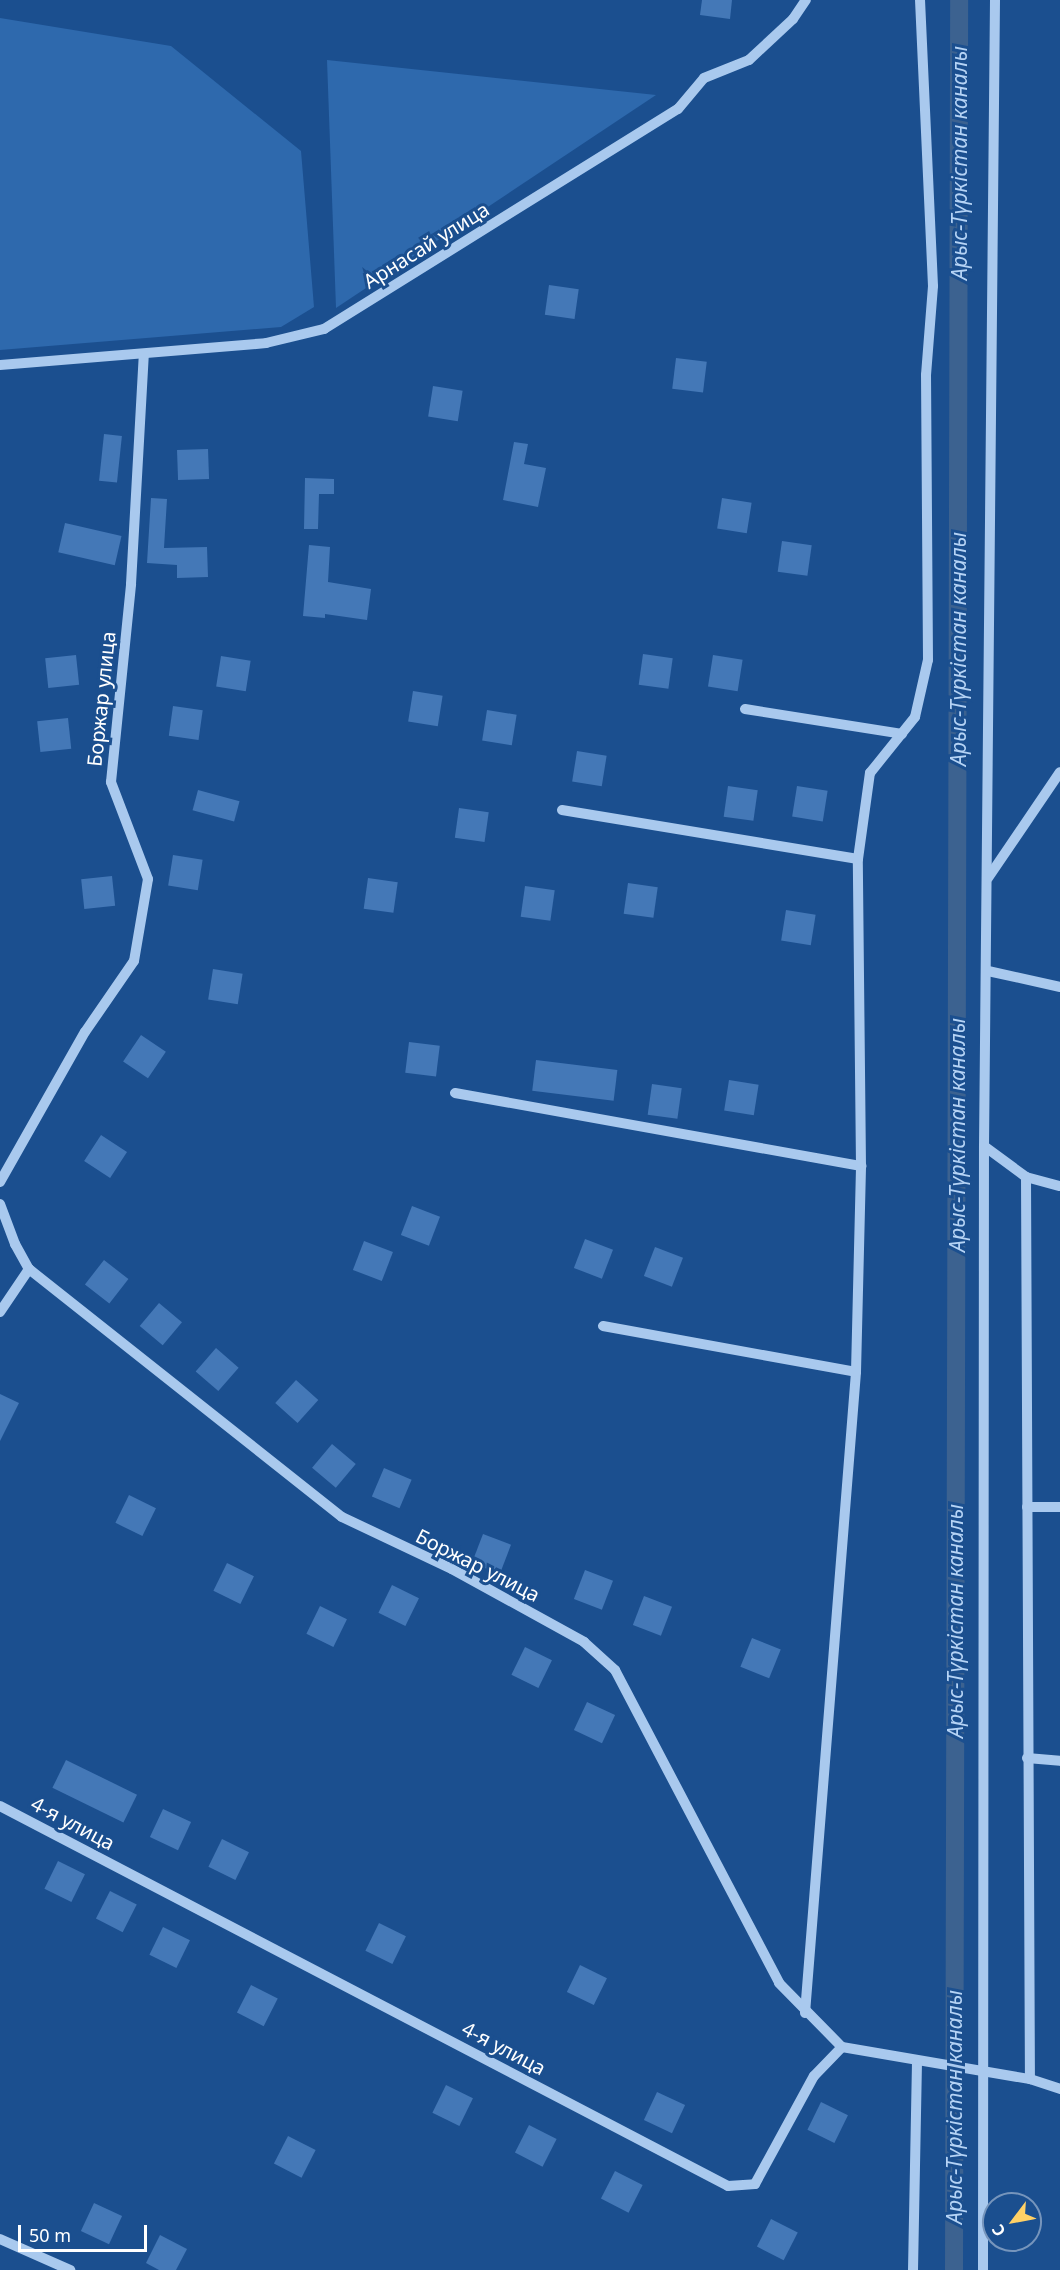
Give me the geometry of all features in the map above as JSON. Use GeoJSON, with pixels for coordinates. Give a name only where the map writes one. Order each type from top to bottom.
{"type":"FeatureCollection","features":[{"type":"Feature","properties":{"kind":"street","name":"Арнасай улица"},"geometry":{"type":"LineString","coordinates":[[0,365],[266,343],[324,329],[678,109],[704,78],[749,60],[793,19],[806,0]]}},
{"type":"Feature","properties":{"kind":"street"},"geometry":{"type":"LineString","coordinates":[[805,2013],[856,1372],[861,1166],[858,860],[870,773],[915,717],[928,660],[926,375],[933,286],[920,0]]}},
{"type":"Feature","properties":{"kind":"street"},"geometry":{"type":"LineString","coordinates":[[983,2270],[981,2069],[984,1146],[988,971],[995,0]]}},
{"type":"Feature","properties":{"kind":"street","name":"Боржар улица"},"geometry":{"type":"LineString","coordinates":[[0,1182],[85,1032],[134,960],[148,879],[111,782],[130,584],[144,354]]}},
{"type":"Feature","properties":{"kind":"street"},"geometry":{"type":"LineString","coordinates":[[745,709],[902,734]]}},
{"type":"Feature","properties":{"kind":"street"},"geometry":{"type":"LineString","coordinates":[[988,878],[1060,772]]}},
{"type":"Feature","properties":{"kind":"street"},"geometry":{"type":"LineString","coordinates":[[562,810],[858,860]]}},
{"type":"Feature","properties":{"kind":"street"},"geometry":{"type":"LineString","coordinates":[[988,971],[1060,987]]}},
{"type":"Feature","properties":{"kind":"street"},"geometry":{"type":"LineString","coordinates":[[455,1093],[861,1166]]}},
{"type":"Feature","properties":{"kind":"street"},"geometry":{"type":"LineString","coordinates":[[984,1146],[1026,1177],[1060,1186]]}},
{"type":"Feature","properties":{"kind":"street"},"geometry":{"type":"LineString","coordinates":[[1026,1177],[1030,2079]]}},
{"type":"Feature","properties":{"kind":"street","name":"Боржар улица"},"geometry":{"type":"LineString","coordinates":[[0,1204],[15,1244],[29,1269],[342,1517],[452,1569],[574,1636],[615,1670],[779,1983],[805,2013],[842,2047]]}},
{"type":"Feature","properties":{"kind":"street"},"geometry":{"type":"LineString","coordinates":[[0,1312],[29,1269]]}},
{"type":"Feature","properties":{"kind":"street"},"geometry":{"type":"LineString","coordinates":[[603,1326],[856,1372]]}},
{"type":"Feature","properties":{"kind":"street"},"geometry":{"type":"LineString","coordinates":[[1027,1507],[1060,1507]]}},
{"type":"Feature","properties":{"kind":"street"},"geometry":{"type":"LineString","coordinates":[[1028,1758],[1060,1761]]}},
{"type":"Feature","properties":{"kind":"street","name":"4-я улица"},"geometry":{"type":"LineString","coordinates":[[0,1806],[728,2186],[755,2184],[814,2076],[842,2047]]}},
{"type":"Feature","properties":{"kind":"street"},"geometry":{"type":"LineString","coordinates":[[842,2047],[897,2053],[916,2061],[981,2069],[1030,2079],[1060,2089]]}},
{"type":"Feature","properties":{"kind":"street"},"geometry":{"type":"LineString","coordinates":[[913,2270],[916,2061]]}},
{"type":"Feature","properties":{"kind":"street"},"geometry":{"type":"LineString","coordinates":[[0,2239],[70,2270]]}},
{"type":"Feature","properties":{"kind":"shaded area"},"geometry":{"type":"Polygon","coordinates":[[[0,18],[171,46],[301,151],[314,307],[281,327],[0,350],[0,18]]]}},
{"type":"Feature","properties":{"kind":"shaded area"},"geometry":{"type":"Polygon","coordinates":[[[327,60],[656,95],[336,308],[327,60]]]}},
{"type":"Feature","properties":{"kind":"building"},"geometry":{"type":"Polygon","coordinates":[[[702,0],[732,0],[730,19],[700,15],[702,0]]]}},
{"type":"Feature","properties":{"kind":"building"},"geometry":{"type":"Polygon","coordinates":[[[549,285],[579,289],[575,319],[545,315],[549,285]]]}},
{"type":"Feature","properties":{"kind":"building"},"geometry":{"type":"Polygon","coordinates":[[[676,358],[707,362],[703,393],[672,389],[676,358]]]}},
{"type":"Feature","properties":{"kind":"building"},"geometry":{"type":"Polygon","coordinates":[[[433,386],[463,391],[458,421],[428,417],[433,386]]]}},
{"type":"Feature","properties":{"kind":"building"},"geometry":{"type":"Polygon","coordinates":[[[104,434],[122,436],[117,483],[99,481],[104,434]]]}},
{"type":"Feature","properties":{"kind":"building"},"geometry":{"type":"Polygon","coordinates":[[[514,442],[528,444],[524,464],[546,468],[538,507],[503,500],[514,442]]]}},
{"type":"Feature","properties":{"kind":"building"},"geometry":{"type":"Polygon","coordinates":[[[208,449],[209,479],[178,480],[177,450],[208,449]]]}},
{"type":"Feature","properties":{"kind":"building"},"geometry":{"type":"Polygon","coordinates":[[[305,478],[334,479],[334,494],[319,494],[318,529],[304,529],[305,478]]]}},
{"type":"Feature","properties":{"kind":"building"},"geometry":{"type":"Polygon","coordinates":[[[151,498],[167,499],[164,548],[207,547],[208,577],[177,578],[177,565],[147,563],[151,498]]]}},
{"type":"Feature","properties":{"kind":"building"},"geometry":{"type":"Polygon","coordinates":[[[722,498],[752,503],[747,533],[717,529],[722,498]]]}},
{"type":"Feature","properties":{"kind":"building"},"geometry":{"type":"Polygon","coordinates":[[[65,523],[122,536],[115,565],[58,552],[65,523]]]}},
{"type":"Feature","properties":{"kind":"building"},"geometry":{"type":"Polygon","coordinates":[[[782,541],[812,545],[807,576],[778,572],[782,541]]]}},
{"type":"Feature","properties":{"kind":"building"},"geometry":{"type":"Polygon","coordinates":[[[309,545],[330,547],[328,582],[371,589],[367,620],[325,614],[325,618],[303,616],[309,545]]]}},
{"type":"Feature","properties":{"kind":"building"},"geometry":{"type":"Polygon","coordinates":[[[643,654],[673,658],[668,689],[639,685],[643,654]]]}},
{"type":"Feature","properties":{"kind":"building"},"geometry":{"type":"Polygon","coordinates":[[[76,655],[79,685],[48,688],[45,658],[76,655]]]}},
{"type":"Feature","properties":{"kind":"building"},"geometry":{"type":"Polygon","coordinates":[[[713,655],[743,660],[738,691],[708,687],[713,655]]]}},
{"type":"Feature","properties":{"kind":"building"},"geometry":{"type":"Polygon","coordinates":[[[221,656],[251,661],[246,691],[216,687],[221,656]]]}},
{"type":"Feature","properties":{"kind":"building"},"geometry":{"type":"Polygon","coordinates":[[[413,691],[443,696],[438,726],[408,722],[413,691]]]}},
{"type":"Feature","properties":{"kind":"building"},"geometry":{"type":"Polygon","coordinates":[[[173,706],[203,710],[199,740],[169,736],[173,706]]]}},
{"type":"Feature","properties":{"kind":"building"},"geometry":{"type":"Polygon","coordinates":[[[487,710],[517,715],[512,745],[482,741],[487,710]]]}},
{"type":"Feature","properties":{"kind":"building"},"geometry":{"type":"Polygon","coordinates":[[[68,718],[71,749],[40,752],[37,721],[68,718]]]}},
{"type":"Feature","properties":{"kind":"building"},"geometry":{"type":"Polygon","coordinates":[[[577,751],[607,756],[602,786],[572,782],[577,751]]]}},
{"type":"Feature","properties":{"kind":"building"},"geometry":{"type":"Polygon","coordinates":[[[728,786],[758,790],[753,821],[724,817],[728,786]]]}},
{"type":"Feature","properties":{"kind":"building"},"geometry":{"type":"Polygon","coordinates":[[[797,786],[828,791],[823,821],[792,817],[797,786]]]}},
{"type":"Feature","properties":{"kind":"building"},"geometry":{"type":"Polygon","coordinates":[[[198,790],[240,801],[234,821],[193,810],[198,790]]]}},
{"type":"Feature","properties":{"kind":"building"},"geometry":{"type":"Polygon","coordinates":[[[459,808],[489,812],[485,842],[455,838],[459,808]]]}},
{"type":"Feature","properties":{"kind":"building"},"geometry":{"type":"Polygon","coordinates":[[[173,855],[203,860],[198,890],[168,886],[173,855]]]}},
{"type":"Feature","properties":{"kind":"building"},"geometry":{"type":"Polygon","coordinates":[[[112,876],[115,906],[84,909],[81,879],[112,876]]]}},
{"type":"Feature","properties":{"kind":"building"},"geometry":{"type":"Polygon","coordinates":[[[368,878],[398,882],[393,913],[364,909],[368,878]]]}},
{"type":"Feature","properties":{"kind":"building"},"geometry":{"type":"Polygon","coordinates":[[[628,883],[658,887],[653,918],[624,914],[628,883]]]}},
{"type":"Feature","properties":{"kind":"building"},"geometry":{"type":"Polygon","coordinates":[[[525,886],[555,890],[550,921],[521,917],[525,886]]]}},
{"type":"Feature","properties":{"kind":"building"},"geometry":{"type":"Polygon","coordinates":[[[786,910],[816,915],[811,945],[781,941],[786,910]]]}},
{"type":"Feature","properties":{"kind":"building"},"geometry":{"type":"Polygon","coordinates":[[[213,969],[243,974],[238,1004],[208,1000],[213,969]]]}},
{"type":"Feature","properties":{"kind":"building"},"geometry":{"type":"Polygon","coordinates":[[[141,1035],[166,1052],[148,1078],[123,1062],[141,1035]]]}},
{"type":"Feature","properties":{"kind":"building"},"geometry":{"type":"Polygon","coordinates":[[[409,1042],[440,1046],[436,1077],[405,1073],[409,1042]]]}},
{"type":"Feature","properties":{"kind":"building"},"geometry":{"type":"Polygon","coordinates":[[[536,1060],[617,1070],[614,1101],[532,1091],[536,1060]]]}},
{"type":"Feature","properties":{"kind":"building"},"geometry":{"type":"Polygon","coordinates":[[[729,1080],[759,1085],[754,1115],[724,1111],[729,1080]]]}},
{"type":"Feature","properties":{"kind":"building"},"geometry":{"type":"Polygon","coordinates":[[[652,1084],[682,1088],[677,1119],[648,1115],[652,1084]]]}},
{"type":"Feature","properties":{"kind":"building"},"geometry":{"type":"Polygon","coordinates":[[[101,1135],[127,1152],[110,1178],[84,1161],[101,1135]]]}},
{"type":"Feature","properties":{"kind":"building"},"geometry":{"type":"Polygon","coordinates":[[[412,1206],[440,1217],[429,1246],[401,1235],[412,1206]]]}},
{"type":"Feature","properties":{"kind":"building"},"geometry":{"type":"Polygon","coordinates":[[[585,1239],[613,1250],[602,1279],[574,1268],[585,1239]]]}},
{"type":"Feature","properties":{"kind":"building"},"geometry":{"type":"Polygon","coordinates":[[[364,1241],[393,1252],[382,1281],[353,1270],[364,1241]]]}},
{"type":"Feature","properties":{"kind":"building"},"geometry":{"type":"Polygon","coordinates":[[[655,1247],[683,1258],[672,1287],[644,1276],[655,1247]]]}},
{"type":"Feature","properties":{"kind":"building"},"geometry":{"type":"Polygon","coordinates":[[[104,1260],[128,1279],[109,1304],[85,1284],[104,1260]]]}},
{"type":"Feature","properties":{"kind":"building"},"geometry":{"type":"Polygon","coordinates":[[[159,1303],[182,1322],[163,1345],[140,1326],[159,1303]]]}},
{"type":"Feature","properties":{"kind":"building"},"geometry":{"type":"Polygon","coordinates":[[[216,1348],[239,1368],[218,1391],[196,1371],[216,1348]]]}},
{"type":"Feature","properties":{"kind":"building"},"geometry":{"type":"Polygon","coordinates":[[[296,1380],[318,1400],[298,1423],[275,1403],[296,1380]]]}},
{"type":"Feature","properties":{"kind":"building"},"geometry":{"type":"Polygon","coordinates":[[[0,1394],[19,1403],[0,1441],[0,1394]]]}},
{"type":"Feature","properties":{"kind":"building"},"geometry":{"type":"Polygon","coordinates":[[[332,1444],[356,1464],[336,1488],[312,1468],[332,1444]]]}},
{"type":"Feature","properties":{"kind":"building"},"geometry":{"type":"Polygon","coordinates":[[[384,1468],[412,1480],[400,1508],[372,1497],[384,1468]]]}},
{"type":"Feature","properties":{"kind":"building"},"geometry":{"type":"Polygon","coordinates":[[[129,1495],[156,1508],[142,1536],[115,1523],[129,1495]]]}},
{"type":"Feature","properties":{"kind":"building"},"geometry":{"type":"Polygon","coordinates":[[[483,1534],[511,1545],[500,1574],[472,1563],[483,1534]]]}},
{"type":"Feature","properties":{"kind":"building"},"geometry":{"type":"Polygon","coordinates":[[[227,1563],[254,1576],[240,1604],[213,1591],[227,1563]]]}},
{"type":"Feature","properties":{"kind":"building"},"geometry":{"type":"Polygon","coordinates":[[[585,1570],[613,1581],[602,1610],[574,1599],[585,1570]]]}},
{"type":"Feature","properties":{"kind":"building"},"geometry":{"type":"Polygon","coordinates":[[[392,1585],[419,1598],[405,1626],[378,1613],[392,1585]]]}},
{"type":"Feature","properties":{"kind":"building"},"geometry":{"type":"Polygon","coordinates":[[[644,1596],[672,1607],[661,1636],[633,1625],[644,1596]]]}},
{"type":"Feature","properties":{"kind":"building"},"geometry":{"type":"Polygon","coordinates":[[[320,1606],[347,1619],[333,1647],[306,1634],[320,1606]]]}},
{"type":"Feature","properties":{"kind":"building"},"geometry":{"type":"Polygon","coordinates":[[[752,1638],[781,1650],[769,1678],[740,1667],[752,1638]]]}},
{"type":"Feature","properties":{"kind":"building"},"geometry":{"type":"Polygon","coordinates":[[[525,1647],[552,1660],[538,1688],[511,1675],[525,1647]]]}},
{"type":"Feature","properties":{"kind":"building"},"geometry":{"type":"Polygon","coordinates":[[[587,1702],[615,1715],[602,1743],[574,1730],[587,1702]]]}},
{"type":"Feature","properties":{"kind":"building"},"geometry":{"type":"Polygon","coordinates":[[[66,1760],[137,1795],[123,1822],[52,1788],[66,1760]]]}},
{"type":"Feature","properties":{"kind":"building"},"geometry":{"type":"Polygon","coordinates":[[[163,1809],[191,1822],[178,1850],[150,1837],[163,1809]]]}},
{"type":"Feature","properties":{"kind":"building"},"geometry":{"type":"Polygon","coordinates":[[[222,1839],[249,1852],[235,1880],[208,1867],[222,1839]]]}},
{"type":"Feature","properties":{"kind":"building"},"geometry":{"type":"Polygon","coordinates":[[[58,1861],[85,1874],[71,1902],[44,1889],[58,1861]]]}},
{"type":"Feature","properties":{"kind":"building"},"geometry":{"type":"Polygon","coordinates":[[[110,1891],[137,1905],[123,1932],[96,1919],[110,1891]]]}},
{"type":"Feature","properties":{"kind":"building"},"geometry":{"type":"Polygon","coordinates":[[[379,1923],[406,1936],[392,1964],[365,1951],[379,1923]]]}},
{"type":"Feature","properties":{"kind":"building"},"geometry":{"type":"Polygon","coordinates":[[[163,1927],[190,1940],[176,1968],[149,1955],[163,1927]]]}},
{"type":"Feature","properties":{"kind":"building"},"geometry":{"type":"Polygon","coordinates":[[[580,1965],[607,1978],[594,2005],[567,1992],[580,1965]]]}},
{"type":"Feature","properties":{"kind":"building"},"geometry":{"type":"Polygon","coordinates":[[[251,1985],[278,1999],[264,2026],[237,2013],[251,1985]]]}},
{"type":"Feature","properties":{"kind":"building"},"geometry":{"type":"Polygon","coordinates":[[[446,2085],[473,2098],[459,2126],[432,2113],[446,2085]]]}},
{"type":"Feature","properties":{"kind":"building"},"geometry":{"type":"Polygon","coordinates":[[[657,2092],[685,2105],[672,2133],[644,2120],[657,2092]]]}},
{"type":"Feature","properties":{"kind":"building"},"geometry":{"type":"Polygon","coordinates":[[[821,2102],[848,2115],[834,2143],[807,2130],[821,2102]]]}},
{"type":"Feature","properties":{"kind":"building"},"geometry":{"type":"Polygon","coordinates":[[[529,2125],[557,2139],[543,2167],[515,2153],[529,2125]]]}},
{"type":"Feature","properties":{"kind":"building"},"geometry":{"type":"Polygon","coordinates":[[[288,2136],[316,2150],[302,2178],[274,2164],[288,2136]]]}},
{"type":"Feature","properties":{"kind":"building"},"geometry":{"type":"Polygon","coordinates":[[[615,2171],[643,2185],[629,2213],[601,2199],[615,2171]]]}},
{"type":"Feature","properties":{"kind":"building"},"geometry":{"type":"Polygon","coordinates":[[[94,2203],[122,2216],[109,2244],[81,2231],[94,2203]]]}},
{"type":"Feature","properties":{"kind":"building"},"geometry":{"type":"Polygon","coordinates":[[[771,2219],[798,2233],[784,2260],[757,2247],[771,2219]]]}},
{"type":"Feature","properties":{"kind":"building"},"geometry":{"type":"Polygon","coordinates":[[[160,2235],[187,2249],[176,2270],[159,2270],[146,2263],[160,2235]]]}},
{"type":"Feature","properties":{"kind":"waterway","name":"Арыс-Түркістан каналы"},"geometry":{"type":"LineString","coordinates":[[954,2270],[959,0]]}}]}
